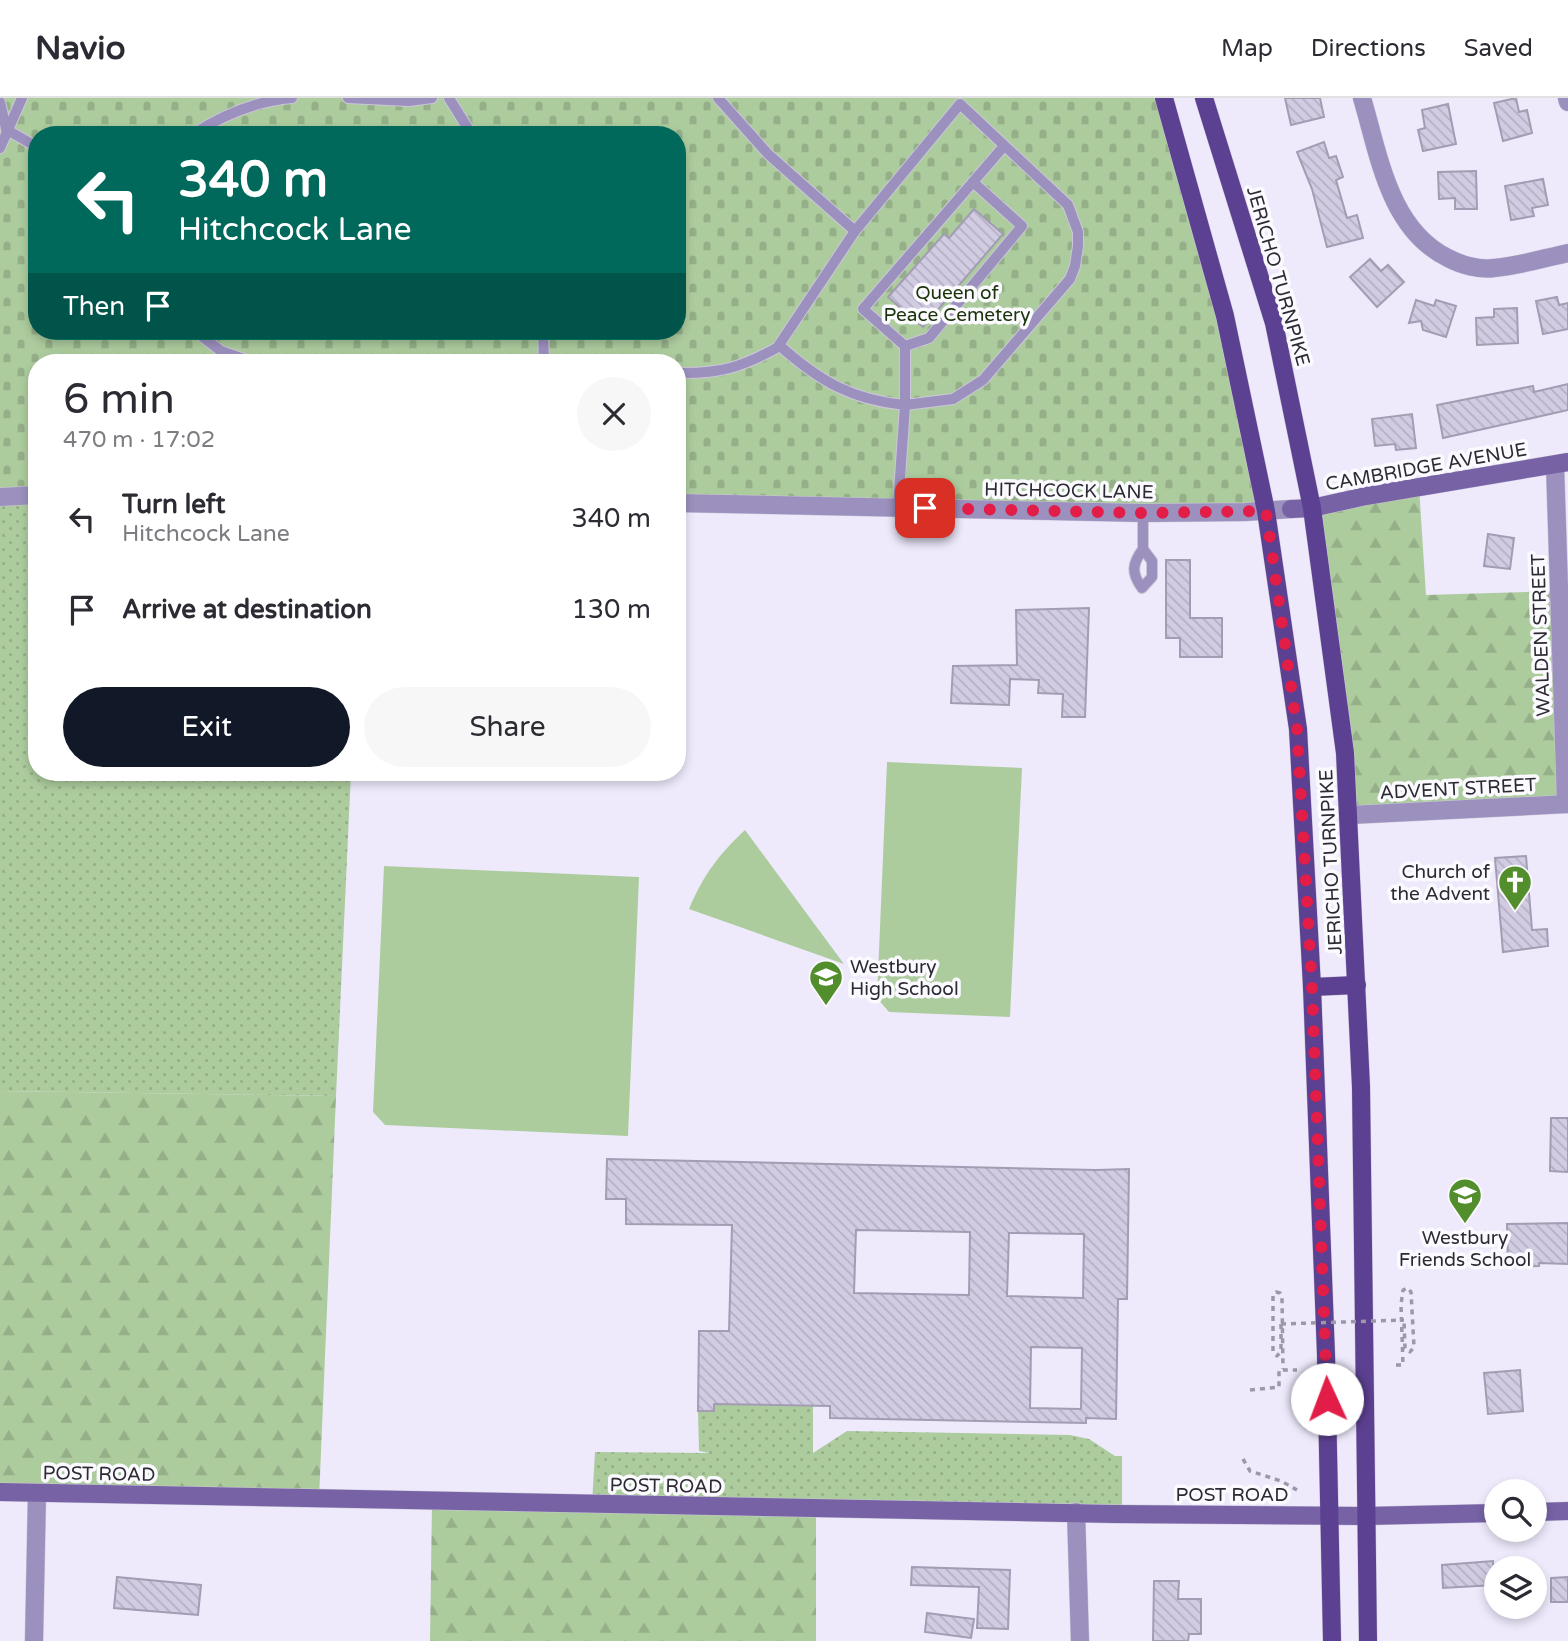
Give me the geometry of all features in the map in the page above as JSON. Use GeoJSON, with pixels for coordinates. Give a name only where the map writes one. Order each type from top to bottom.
{"type":"FeatureCollection","features":[{"type":"Feature","properties":{"kind":"main road","name":"JERICHO TURNPIKE"},"geometry":{"type":"LineString","coordinates":[[1164,98],[1224,316],[1266,511],[1297,729],[1312,987],[1332,1641]]}},
{"type":"Feature","properties":{"kind":"main road","name":"JERICHO TURNPIKE"},"geometry":{"type":"LineString","coordinates":[[1204,98],[1274,323],[1312,508],[1339,700],[1350,815],[1361,1087],[1368,1641]]}},
{"type":"Feature","properties":{"kind":"main road","name":"CAMBRIDGE AVENUE"},"geometry":{"type":"LineString","coordinates":[[1291,509],[1312,508],[1366,496],[1562,464]]}},
{"type":"Feature","properties":{"kind":"main road"},"geometry":{"type":"LineString","coordinates":[[1312,987],[1357,985]]}},
{"type":"Feature","properties":{"kind":"main road","name":"POST ROAD"},"geometry":{"type":"LineString","coordinates":[[0,1492],[1112,1514],[1366,1516],[1484,1513]]}},
{"type":"Feature","properties":{"kind":"main road"},"geometry":{"type":"LineString","coordinates":[[1547,1512],[1568,1511]]}},
{"type":"Feature","properties":{"kind":"street"},"geometry":{"type":"LineString","coordinates":[[1362,98],[1400,214],[1414,233],[1433,250],[1456,262],[1493,268],[1568,253]]}},
{"type":"Feature","properties":{"kind":"street","name":"WALDEN STREET"},"geometry":{"type":"LineString","coordinates":[[1562,464],[1567,804]]}},
{"type":"Feature","properties":{"kind":"street"},"geometry":{"type":"LineString","coordinates":[[0,497],[28,495]]}},
{"type":"Feature","properties":{"kind":"street","name":"HITCHCOCK LANE"},"geometry":{"type":"LineString","coordinates":[[686,503],[1143,513],[1291,509]]}},
{"type":"Feature","properties":{"kind":"street","name":"ADVENT STREET"},"geometry":{"type":"LineString","coordinates":[[1350,815],[1567,804]]}},
{"type":"Feature","properties":{"kind":"street"},"geometry":{"type":"LineString","coordinates":[[34,1641],[37,1493]]}},
{"type":"Feature","properties":{"kind":"street"},"geometry":{"type":"LineString","coordinates":[[1076,1512],[1080,1641]]}},
{"type":"Feature","properties":{"kind":"lane"},"geometry":{"type":"LineString","coordinates":[[0,148],[22,98]]}},
{"type":"Feature","properties":{"kind":"lane"},"geometry":{"type":"LineString","coordinates":[[206,126],[249,107],[292,98]]}},
{"type":"Feature","properties":{"kind":"lane"},"geometry":{"type":"LineString","coordinates":[[348,98],[409,101],[432,98]]}},
{"type":"Feature","properties":{"kind":"lane"},"geometry":{"type":"LineString","coordinates":[[449,98],[466,126]]}},
{"type":"Feature","properties":{"kind":"lane"},"geometry":{"type":"LineString","coordinates":[[718,98],[768,154],[855,230]]}},
{"type":"Feature","properties":{"kind":"lane"},"geometry":{"type":"LineString","coordinates":[[686,373],[706,374],[728,369],[758,359],[780,346],[855,230],[962,101],[1004,146],[1068,205],[1078,232],[1075,266],[1070,279],[983,380],[953,399],[905,405],[877,402],[848,393],[823,380],[798,363],[780,346]]}},
{"type":"Feature","properties":{"kind":"lane"},"geometry":{"type":"LineString","coordinates":[[0,102],[8,132],[28,142]]}},
{"type":"Feature","properties":{"kind":"lane"},"geometry":{"type":"LineString","coordinates":[[898,507],[905,405],[905,346],[863,309],[1004,146]]}},
{"type":"Feature","properties":{"kind":"lane"},"geometry":{"type":"LineString","coordinates":[[905,346],[929,338],[1022,226],[973,183]]}},
{"type":"Feature","properties":{"kind":"lane"},"geometry":{"type":"LineString","coordinates":[[207,340],[229,354]]}},
{"type":"Feature","properties":{"kind":"lane"},"geometry":{"type":"LineString","coordinates":[[1143,513],[1143,549]]}},
{"type":"Feature","properties":{"kind":"path"},"geometry":{"type":"LineString","coordinates":[[1283,1369],[1282,1297],[1276,1292],[1273,1296],[1273,1352],[1277,1356],[1281,1351],[1281,1324],[1404,1320],[1405,1348],[1410,1352],[1414,1348],[1412,1292],[1408,1288],[1403,1290],[1401,1305],[1403,1364],[1396,1365]]}},
{"type":"Feature","properties":{"kind":"path"},"geometry":{"type":"LineString","coordinates":[[1250,1390],[1279,1387],[1279,1370],[1297,1370]]}},
{"type":"Feature","properties":{"kind":"path"},"geometry":{"type":"LineString","coordinates":[[1243,1459],[1250,1471],[1281,1481],[1297,1490]]}},
{"type":"Feature","properties":{"kind":"green space","name":"Queen of Peace Cemetery"},"geometry":{"type":"Polygon","coordinates":[[[0,98],[1164,98],[1266,511],[686,503],[686,354],[28,354],[28,495],[0,497],[0,98]]]}},
{"type":"Feature","properties":{"kind":"green space"},"geometry":{"type":"Polygon","coordinates":[[[1419,487],[1426,595],[1560,591],[1566,804],[1350,815],[1312,508],[1419,487]]]}},
{"type":"Feature","properties":{"kind":"green space"},"geometry":{"type":"Polygon","coordinates":[[[28,495],[28,781],[351,781],[336,1096],[0,1091],[0,497],[28,495]]]}},
{"type":"Feature","properties":{"kind":"green space"},"geometry":{"type":"Polygon","coordinates":[[[887,762],[1022,768],[1010,1017],[889,1012],[877,998],[887,762]]]}},
{"type":"Feature","properties":{"kind":"green space"},"geometry":{"type":"Polygon","coordinates":[[[745,830],[844,964],[689,909],[712,866],[745,830]]]}},
{"type":"Feature","properties":{"kind":"green space"},"geometry":{"type":"Polygon","coordinates":[[[384,866],[639,877],[628,1136],[385,1125],[373,1112],[384,866]]]}},
{"type":"Feature","properties":{"kind":"green space"},"geometry":{"type":"Polygon","coordinates":[[[0,1091],[336,1096],[319,1499],[0,1492],[0,1091]]]}},
{"type":"Feature","properties":{"kind":"green space"},"geometry":{"type":"Polygon","coordinates":[[[716,1404],[813,1406],[813,1453],[847,1431],[1070,1435],[1089,1439],[1115,1456],[1122,1456],[1122,1514],[592,1504],[595,1452],[710,1453],[699,1451],[698,1411],[716,1404]]]}},
{"type":"Feature","properties":{"kind":"green space"},"geometry":{"type":"Polygon","coordinates":[[[432,1502],[816,1508],[816,1641],[430,1641],[432,1502]]]}},
{"type":"Feature","properties":{"kind":"building"},"geometry":{"type":"Polygon","coordinates":[[[1285,98],[1320,98],[1324,117],[1291,125],[1285,98]]]}},
{"type":"Feature","properties":{"kind":"building"},"geometry":{"type":"Polygon","coordinates":[[[1516,98],[1519,112],[1527,110],[1532,133],[1503,141],[1494,103],[1516,98]]]}},
{"type":"Feature","properties":{"kind":"building"},"geometry":{"type":"Polygon","coordinates":[[[1448,104],[1456,144],[1423,151],[1418,130],[1425,128],[1422,110],[1448,104]]]}},
{"type":"Feature","properties":{"kind":"building"},"geometry":{"type":"Polygon","coordinates":[[[1324,142],[1329,158],[1336,156],[1343,177],[1336,180],[1347,218],[1357,215],[1363,238],[1327,247],[1312,189],[1297,152],[1324,142]]]}},
{"type":"Feature","properties":{"kind":"building"},"geometry":{"type":"Polygon","coordinates":[[[1476,171],[1477,209],[1455,209],[1455,198],[1439,199],[1438,172],[1476,171]]]}},
{"type":"Feature","properties":{"kind":"building"},"geometry":{"type":"Polygon","coordinates":[[[1543,179],[1548,205],[1532,208],[1534,216],[1511,220],[1505,186],[1543,179]]]}},
{"type":"Feature","properties":{"kind":"building"},"geometry":{"type":"Polygon","coordinates":[[[974,209],[1003,234],[923,327],[888,297],[944,234],[949,238],[974,209]]]}},
{"type":"Feature","properties":{"kind":"building"},"geometry":{"type":"Polygon","coordinates":[[[1370,259],[1381,271],[1388,265],[1404,282],[1377,307],[1350,277],[1370,259]]]}},
{"type":"Feature","properties":{"kind":"building"},"geometry":{"type":"Polygon","coordinates":[[[1557,297],[1559,305],[1568,303],[1568,329],[1543,334],[1536,301],[1557,297]]]}},
{"type":"Feature","properties":{"kind":"building"},"geometry":{"type":"Polygon","coordinates":[[[1416,300],[1434,306],[1436,300],[1456,306],[1446,337],[1423,330],[1421,321],[1409,323],[1416,300]]]}},
{"type":"Feature","properties":{"kind":"building"},"geometry":{"type":"Polygon","coordinates":[[[1517,308],[1518,343],[1477,345],[1476,318],[1494,317],[1494,309],[1517,308]]]}},
{"type":"Feature","properties":{"kind":"building"},"geometry":{"type":"Polygon","coordinates":[[[1568,384],[1568,410],[1443,438],[1437,405],[1533,386],[1534,392],[1568,384]]]}},
{"type":"Feature","properties":{"kind":"building"},"geometry":{"type":"Polygon","coordinates":[[[1412,414],[1416,448],[1396,450],[1395,444],[1375,446],[1372,419],[1412,414]]]}},
{"type":"Feature","properties":{"kind":"building"},"geometry":{"type":"Polygon","coordinates":[[[1488,534],[1514,538],[1510,569],[1484,566],[1488,534]]]}},
{"type":"Feature","properties":{"kind":"building"},"geometry":{"type":"Polygon","coordinates":[[[1166,560],[1190,560],[1190,618],[1222,618],[1222,657],[1180,657],[1180,638],[1166,638],[1166,560]]]}},
{"type":"Feature","properties":{"kind":"building"},"geometry":{"type":"Polygon","coordinates":[[[1089,608],[1085,717],[1062,717],[1063,694],[1038,693],[1039,680],[1010,679],[1009,705],[951,703],[953,666],[1017,665],[1016,610],[1089,608]]]}},
{"type":"Feature","properties":{"kind":"building","name":"Church of the Advent"},"geometry":{"type":"Polygon","coordinates":[[[1526,856],[1532,930],[1547,929],[1548,946],[1503,952],[1495,858],[1526,856]]]}},
{"type":"Feature","properties":{"kind":"building"},"geometry":{"type":"Polygon","coordinates":[[[1551,1118],[1568,1118],[1568,1172],[1550,1171],[1551,1118]]]}},
{"type":"Feature","properties":{"kind":"building"},"geometry":{"type":"Polygon","coordinates":[[[607,1159],[1129,1169],[1127,1299],[1118,1299],[1116,1419],[1086,1418],[1086,1423],[830,1418],[830,1406],[714,1404],[714,1411],[698,1411],[699,1331],[729,1331],[732,1225],[626,1224],[626,1199],[606,1199],[607,1159]],[[856,1230],[854,1293],[969,1295],[970,1232],[856,1230]],[[1009,1233],[1007,1296],[1083,1298],[1084,1234],[1009,1233]],[[1031,1347],[1030,1408],[1081,1409],[1082,1348],[1031,1347]]]}},
{"type":"Feature","properties":{"kind":"building"},"geometry":{"type":"Polygon","coordinates":[[[1568,1223],[1568,1264],[1539,1263],[1539,1266],[1508,1267],[1507,1224],[1568,1223]]]}},
{"type":"Feature","properties":{"kind":"building"},"geometry":{"type":"Polygon","coordinates":[[[1520,1370],[1523,1411],[1488,1414],[1484,1373],[1520,1370]]]}},
{"type":"Feature","properties":{"kind":"building"},"geometry":{"type":"Polygon","coordinates":[[[1484,1562],[1484,1586],[1443,1588],[1442,1565],[1484,1562]]]}},
{"type":"Feature","properties":{"kind":"building"},"geometry":{"type":"Polygon","coordinates":[[[912,1567],[1010,1570],[1008,1629],[977,1628],[979,1587],[911,1585],[912,1567]]]}},
{"type":"Feature","properties":{"kind":"building"},"geometry":{"type":"Polygon","coordinates":[[[117,1577],[201,1585],[198,1615],[114,1608],[117,1577]]]}},
{"type":"Feature","properties":{"kind":"building"},"geometry":{"type":"Polygon","coordinates":[[[1568,1577],[1568,1602],[1551,1602],[1551,1578],[1568,1577]]]}},
{"type":"Feature","properties":{"kind":"building"},"geometry":{"type":"Polygon","coordinates":[[[1154,1581],[1179,1581],[1178,1599],[1201,1599],[1201,1634],[1189,1634],[1188,1641],[1153,1641],[1154,1581]]]}},
{"type":"Feature","properties":{"kind":"building"},"geometry":{"type":"Polygon","coordinates":[[[927,1613],[974,1619],[971,1638],[925,1632],[927,1613]]]}},
{"type":"Feature","properties":{"kind":"place","name":"Church of the Advent"},"geometry":{"type":"Point","coordinates":[1515,912]}},
{"type":"Feature","properties":{"kind":"place","name":"Westbury High School"},"geometry":{"type":"Point","coordinates":[826,1007]}},
{"type":"Feature","properties":{"kind":"place","name":"Westbury Friends School"},"geometry":{"type":"Point","coordinates":[1465,1225]}},
{"type":"Feature","properties":{"kind":"route"},"geometry":{"type":"LineString","coordinates":[[925,508],[1143,513],[1266,511],[1297,729],[1312,987],[1327,1399]]}}]}
